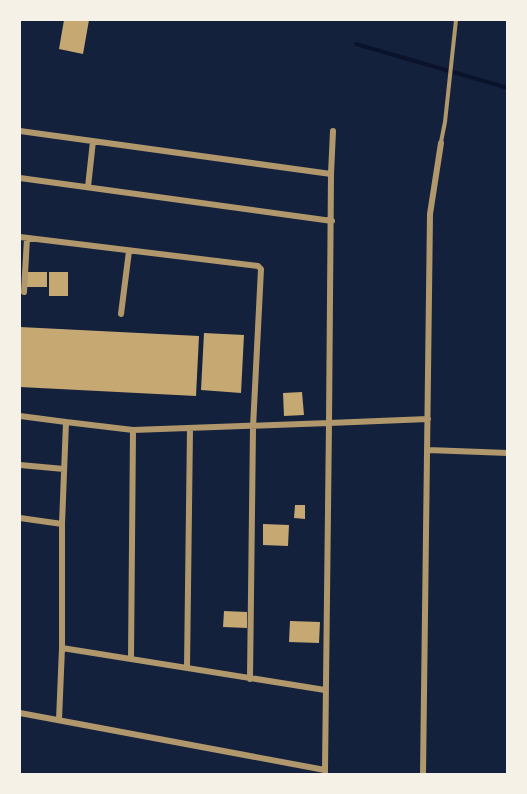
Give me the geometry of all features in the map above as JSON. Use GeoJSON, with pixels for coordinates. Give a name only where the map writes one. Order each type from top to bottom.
{"type":"FeatureCollection","features":[{"type":"Feature","properties":{"kind":"street"},"geometry":{"type":"LineString","coordinates":[[20,131],[331,174]]}},
{"type":"Feature","properties":{"kind":"street"},"geometry":{"type":"LineString","coordinates":[[20,713],[325,772],[333,131]]}},
{"type":"Feature","properties":{"kind":"street"},"geometry":{"type":"LineString","coordinates":[[88,187],[93,141]]}},
{"type":"Feature","properties":{"kind":"street"},"geometry":{"type":"LineString","coordinates":[[423,774],[430,214],[441,143]]}},
{"type":"Feature","properties":{"kind":"street"},"geometry":{"type":"LineString","coordinates":[[20,178],[332,220]]}},
{"type":"Feature","properties":{"kind":"street"},"geometry":{"type":"LineString","coordinates":[[20,237],[258,266],[261,270],[253,427],[250,679]]}},
{"type":"Feature","properties":{"kind":"street"},"geometry":{"type":"LineString","coordinates":[[24,292],[27,238]]}},
{"type":"Feature","properties":{"kind":"street"},"geometry":{"type":"LineString","coordinates":[[121,314],[129,251]]}},
{"type":"Feature","properties":{"kind":"street"},"geometry":{"type":"LineString","coordinates":[[20,416],[133,430],[428,419]]}},
{"type":"Feature","properties":{"kind":"street"},"geometry":{"type":"LineString","coordinates":[[59,720],[66,422]]}},
{"type":"Feature","properties":{"kind":"street"},"geometry":{"type":"LineString","coordinates":[[187,668],[190,429]]}},
{"type":"Feature","properties":{"kind":"street"},"geometry":{"type":"LineString","coordinates":[[131,658],[133,430]]}},
{"type":"Feature","properties":{"kind":"street"},"geometry":{"type":"LineString","coordinates":[[428,450],[507,453]]}},
{"type":"Feature","properties":{"kind":"street"},"geometry":{"type":"LineString","coordinates":[[20,465],[64,469]]}},
{"type":"Feature","properties":{"kind":"street"},"geometry":{"type":"LineString","coordinates":[[20,518],[62,524]]}},
{"type":"Feature","properties":{"kind":"street"},"geometry":{"type":"LineString","coordinates":[[62,648],[325,690]]}},
{"type":"Feature","properties":{"kind":"lane"},"geometry":{"type":"LineString","coordinates":[[441,143],[456,20]]}},
{"type":"Feature","properties":{"kind":"building"},"geometry":{"type":"Polygon","coordinates":[[[64,20],[89,20],[83,54],[59,49],[64,20]]]}},
{"type":"Feature","properties":{"kind":"building"},"geometry":{"type":"Polygon","coordinates":[[[27,272],[47,272],[47,287],[27,287],[27,272]]]}},
{"type":"Feature","properties":{"kind":"building"},"geometry":{"type":"Polygon","coordinates":[[[49,272],[68,272],[68,296],[49,296],[49,272]]]}},
{"type":"Feature","properties":{"kind":"building"},"geometry":{"type":"Polygon","coordinates":[[[20,327],[199,336],[196,396],[20,387],[20,327]]]}},
{"type":"Feature","properties":{"kind":"building"},"geometry":{"type":"Polygon","coordinates":[[[204,333],[244,335],[241,393],[201,390],[204,333]]]}},
{"type":"Feature","properties":{"kind":"building"},"geometry":{"type":"Polygon","coordinates":[[[302,392],[304,415],[284,416],[283,393],[302,392]]]}},
{"type":"Feature","properties":{"kind":"building"},"geometry":{"type":"Polygon","coordinates":[[[295,505],[305,505],[305,519],[294,518],[295,505]]]}},
{"type":"Feature","properties":{"kind":"building"},"geometry":{"type":"Polygon","coordinates":[[[263,524],[289,525],[288,546],[263,545],[263,524]]]}},
{"type":"Feature","properties":{"kind":"building"},"geometry":{"type":"Polygon","coordinates":[[[224,611],[247,612],[247,628],[223,627],[224,611]]]}},
{"type":"Feature","properties":{"kind":"building"},"geometry":{"type":"Polygon","coordinates":[[[290,621],[320,622],[319,643],[289,642],[290,621]]]}},
{"type":"Feature","properties":{"kind":"waterway"},"geometry":{"type":"LineString","coordinates":[[356,44],[508,88]]}}]}
